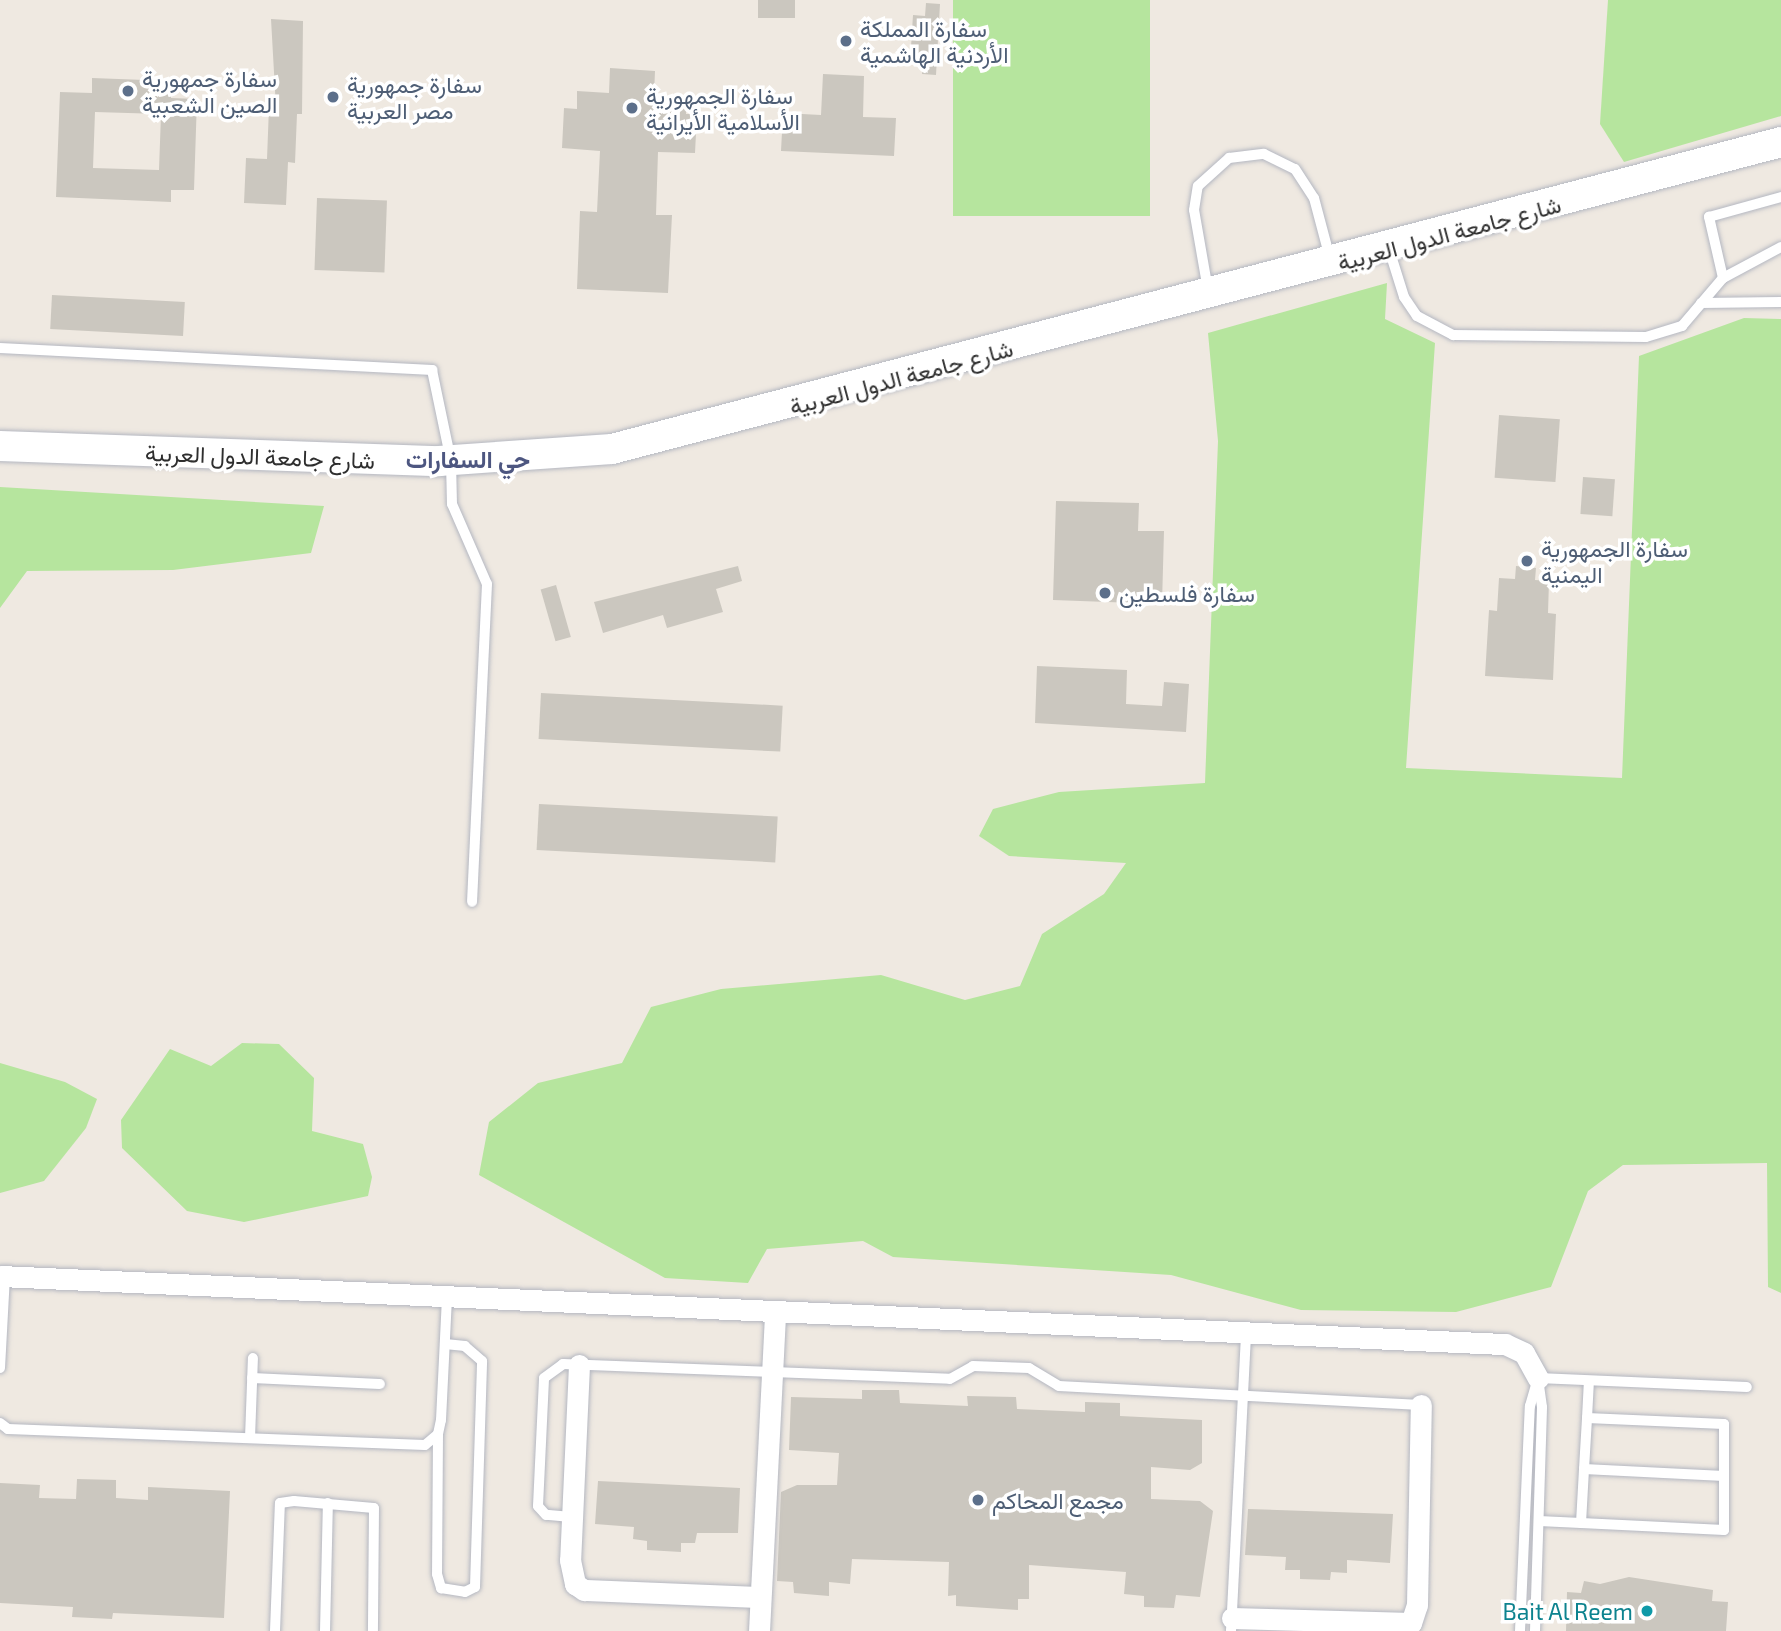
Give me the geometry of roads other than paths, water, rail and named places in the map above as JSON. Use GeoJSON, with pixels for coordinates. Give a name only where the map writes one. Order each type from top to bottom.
{"type":"FeatureCollection","features":[{"type":"Feature","properties":{"kind":"street","name":"شارع جامعة الدول العربية"},"geometry":{"type":"LineString","coordinates":[[0,446],[451,461],[550,456],[661,440],[1390,249],[1781,142]]}},
{"type":"Feature","properties":{"kind":"street"},"geometry":{"type":"LineString","coordinates":[[3,1276],[1505,1344],[1524,1353],[1538,1378]]}},
{"type":"Feature","properties":{"kind":"street"},"geometry":{"type":"LineString","coordinates":[[759,1631],[775,1313]]}},
{"type":"Feature","properties":{"kind":"street"},"geometry":{"type":"LineString","coordinates":[[579,1365],[570,1574],[584,1590],[760,1597]]}},
{"type":"Feature","properties":{"kind":"street"},"geometry":{"type":"LineString","coordinates":[[1231,1625],[1411,1623],[1417,1605],[1421,1405]]}},
{"type":"Feature","properties":{"kind":"lane"},"geometry":{"type":"LineString","coordinates":[[1210,296],[1194,210],[1198,187],[1229,158],[1264,154],[1295,169],[1314,198],[1331,264]]}},
{"type":"Feature","properties":{"kind":"lane"},"geometry":{"type":"LineString","coordinates":[[1723,278],[1709,217],[1781,197]]}},
{"type":"Feature","properties":{"kind":"lane"},"geometry":{"type":"LineString","coordinates":[[1390,249],[1404,297],[1417,316],[1453,335],[1646,337],[1682,326],[1723,278],[1781,247]]}},
{"type":"Feature","properties":{"kind":"lane"},"geometry":{"type":"LineString","coordinates":[[1702,303],[1781,302]]}},
{"type":"Feature","properties":{"kind":"lane"},"geometry":{"type":"LineString","coordinates":[[0,348],[432,370],[451,461],[452,504],[487,584],[472,902]]}},
{"type":"Feature","properties":{"kind":"lane"},"geometry":{"type":"LineString","coordinates":[[0,1368],[3,1276]]}},
{"type":"Feature","properties":{"kind":"lane"},"geometry":{"type":"LineString","coordinates":[[445,1344],[465,1346],[482,1361],[475,1587],[465,1592],[442,1588],[437,1574],[438,1434],[447,1297]]}},
{"type":"Feature","properties":{"kind":"lane"},"geometry":{"type":"LineString","coordinates":[[1231,1625],[1246,1334]]}},
{"type":"Feature","properties":{"kind":"lane"},"geometry":{"type":"LineString","coordinates":[[250,1438],[253,1359]]}},
{"type":"Feature","properties":{"kind":"lane"},"geometry":{"type":"LineString","coordinates":[[571,1517],[547,1516],[538,1506],[543,1391],[550,1369],[579,1365],[772,1374],[950,1378],[974,1366],[1029,1368],[1059,1386],[1243,1398],[1421,1405]]}},
{"type":"Feature","properties":{"kind":"lane"},"geometry":{"type":"LineString","coordinates":[[253,1378],[380,1384]]}},
{"type":"Feature","properties":{"kind":"lane"},"geometry":{"type":"LineString","coordinates":[[1538,1378],[1746,1387]]}},
{"type":"Feature","properties":{"kind":"lane"},"geometry":{"type":"LineString","coordinates":[[1535,1631],[1539,1521],[1538,1378]]}},
{"type":"Feature","properties":{"kind":"lane"},"geometry":{"type":"LineString","coordinates":[[1520,1631],[1530,1406],[1538,1378]]}},
{"type":"Feature","properties":{"kind":"lane"},"geometry":{"type":"LineString","coordinates":[[1581,1523],[1589,1381]]}},
{"type":"Feature","properties":{"kind":"lane"},"geometry":{"type":"LineString","coordinates":[[1539,1521],[1724,1530],[1724,1424],[1587,1418]]}},
{"type":"Feature","properties":{"kind":"lane"},"geometry":{"type":"LineString","coordinates":[[0,1423],[8,1429],[425,1445],[438,1434]]}},
{"type":"Feature","properties":{"kind":"lane"},"geometry":{"type":"LineString","coordinates":[[1584,1469],[1724,1476]]}},
{"type":"Feature","properties":{"kind":"lane"},"geometry":{"type":"LineString","coordinates":[[275,1631],[280,1503],[369,1505],[377,1514],[373,1631]]}},
{"type":"Feature","properties":{"kind":"lane"},"geometry":{"type":"LineString","coordinates":[[324,1631],[328,1503]]}},
{"type":"Feature","properties":{"kind":"place","name":"سفارة المملكة الأردنية الهاشمية"},"geometry":{"type":"Point","coordinates":[846,41]}},
{"type":"Feature","properties":{"kind":"place","name":"سفارة جمهورية الصين الشعبية"},"geometry":{"type":"Point","coordinates":[128,91]}},
{"type":"Feature","properties":{"kind":"place","name":"سفارة جمهورية مصر العربية"},"geometry":{"type":"Point","coordinates":[333,97]}},
{"type":"Feature","properties":{"kind":"place","name":"سفارة الجمهورية الأسلامية الأيرانية"},"geometry":{"type":"Point","coordinates":[632,108]}},
{"type":"Feature","properties":{"kind":"place","name":"سفارة الجمهورية اليمنية"},"geometry":{"type":"Point","coordinates":[1527,561]}},
{"type":"Feature","properties":{"kind":"place","name":"سفارة فلسطين"},"geometry":{"type":"Point","coordinates":[1105,593]}},
{"type":"Feature","properties":{"kind":"place","name":"مجمع المحاكم"},"geometry":{"type":"Point","coordinates":[978,1500]}},
{"type":"Feature","properties":{"kind":"place","name":"Bait Al Reem"},"geometry":{"type":"Point","coordinates":[1647,1611]}},
{"type":"Feature","properties":{"kind":"district","name":"حي السفارات"},"geometry":{"type":"Point","coordinates":[468,459]}}]}
